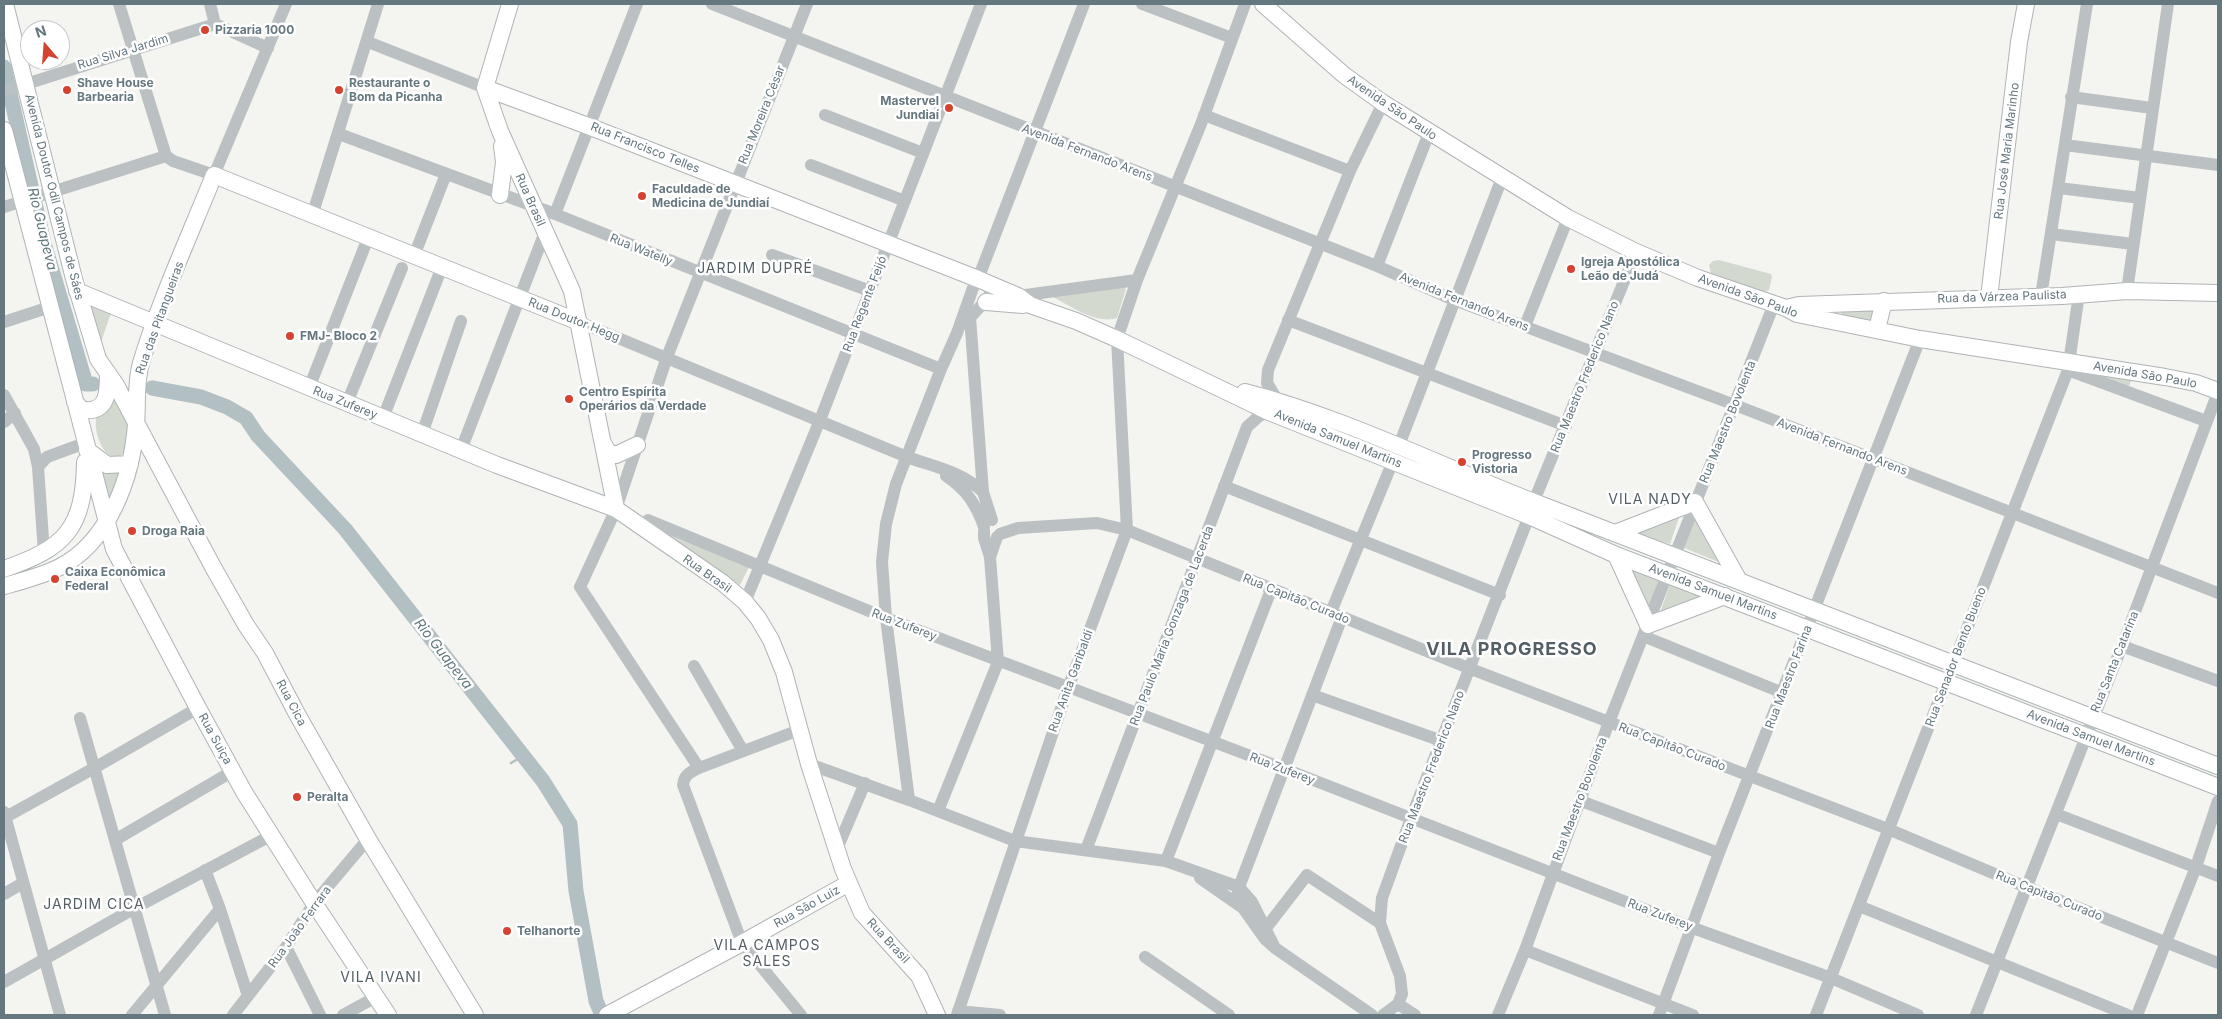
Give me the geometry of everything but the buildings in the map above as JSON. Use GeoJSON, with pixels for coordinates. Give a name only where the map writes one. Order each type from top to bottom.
{"type":"FeatureCollection","features":[{"type":"Feature","properties":{"kind":"main road","name":"Avenida Doutor Odil Campos de Sáes"},"geometry":{"type":"LineString","coordinates":[[5,4],[15,87],[98,359],[112,379]]}},
{"type":"Feature","properties":{"kind":"main road"},"geometry":{"type":"LineString","coordinates":[[500,195],[504,162],[500,132],[485,88],[510,4]]}},
{"type":"Feature","properties":{"kind":"main road","name":"Avenida São Paulo"},"geometry":{"type":"LineString","coordinates":[[1263,4],[1344,75],[1429,134],[1568,218],[1636,252],[1698,278],[1780,306],[1797,314],[1877,329],[1920,340],[2069,366],[2196,383],[2218,392]]}},
{"type":"Feature","properties":{"kind":"main road","name":"Rua José Maria Marinho"},"geometry":{"type":"LineString","coordinates":[[1989,298],[2026,4]]}},
{"type":"Feature","properties":{"kind":"main road","name":"Rua Francisco Telles"},"geometry":{"type":"LineString","coordinates":[[485,88],[588,126],[888,245],[982,293],[1024,301]]}},
{"type":"Feature","properties":{"kind":"main road"},"geometry":{"type":"LineString","coordinates":[[4,130],[24,201],[86,446],[84,486],[78,510],[66,536],[44,554],[4,569]]}},
{"type":"Feature","properties":{"kind":"main road","name":"Rua Brasil"},"geometry":{"type":"LineString","coordinates":[[500,132],[572,291],[616,509],[664,534],[745,602],[758,618],[771,640],[784,672],[799,730],[837,849],[849,884],[862,913],[919,976],[937,1015]]}},
{"type":"Feature","properties":{"kind":"main road","name":"Rua Doutor Hegg"},"geometry":{"type":"LineString","coordinates":[[214,175],[579,322]]}},
{"type":"Feature","properties":{"kind":"main road","name":"Rua das Pitangueiras"},"geometry":{"type":"LineString","coordinates":[[4,586],[59,567],[83,550],[107,522],[120,497],[130,464],[136,423],[138,376],[156,323],[214,175]]}},
{"type":"Feature","properties":{"kind":"main road","name":"Rua Zuferey"},"geometry":{"type":"LineString","coordinates":[[77,291],[461,450],[616,509]]}},
{"type":"Feature","properties":{"kind":"main road","name":"Rua da Várzea Paulista"},"geometry":{"type":"LineString","coordinates":[[1780,306],[2127,291],[2218,293]]}},
{"type":"Feature","properties":{"kind":"main road","name":"Avenida Samuel Martins"},"geometry":{"type":"LineString","coordinates":[[1024,301],[1117,339],[1213,384],[1396,454],[1531,509],[1616,555],[1808,627],[1947,683],[2218,787]]}},
{"type":"Feature","properties":{"kind":"main road"},"geometry":{"type":"LineString","coordinates":[[1877,329],[1884,301]]}},
{"type":"Feature","properties":{"kind":"main road"},"geometry":{"type":"LineString","coordinates":[[75,402],[82,410],[92,412],[106,400],[112,379]]}},
{"type":"Feature","properties":{"kind":"main road","name":"Rua Cica"},"geometry":{"type":"LineString","coordinates":[[112,379],[213,567],[246,625],[265,653],[296,714],[368,840],[475,1015]]}},
{"type":"Feature","properties":{"kind":"main road"},"geometry":{"type":"LineString","coordinates":[[603,443],[608,452],[616,455],[637,446]]}},
{"type":"Feature","properties":{"kind":"main road"},"geometry":{"type":"LineString","coordinates":[[86,446],[107,465],[130,464]]}},
{"type":"Feature","properties":{"kind":"main road","name":"Rua Suiça"},"geometry":{"type":"LineString","coordinates":[[86,446],[114,549],[198,708],[233,771],[314,903],[388,1015]]}},
{"type":"Feature","properties":{"kind":"main road"},"geometry":{"type":"LineString","coordinates":[[1618,532],[1696,502],[1738,579]]}},
{"type":"Feature","properties":{"kind":"main road","name":"Avenida Samuel Martins"},"geometry":{"type":"LineString","coordinates":[[1531,509],[1618,532],[2218,766]]}},
{"type":"Feature","properties":{"kind":"main road"},"geometry":{"type":"LineString","coordinates":[[83,550],[96,547],[114,549]]}},
{"type":"Feature","properties":{"kind":"main road"},"geometry":{"type":"LineString","coordinates":[[1616,555],[1645,631],[1725,596]]}},
{"type":"Feature","properties":{"kind":"main road","name":"Rua São Luiz"},"geometry":{"type":"LineString","coordinates":[[609,1014],[742,944],[849,884]]}},
{"type":"Feature","properties":{"kind":"street"},"geometry":{"type":"LineString","coordinates":[[119,4],[166,156],[173,161],[214,175]]}},
{"type":"Feature","properties":{"kind":"street"},"geometry":{"type":"LineString","coordinates":[[210,4],[215,24],[268,48]]}},
{"type":"Feature","properties":{"kind":"street","name":"Rua das Pitangueiras"},"geometry":{"type":"LineString","coordinates":[[214,175],[286,4]]}},
{"type":"Feature","properties":{"kind":"street"},"geometry":{"type":"LineString","coordinates":[[312,216],[368,42],[378,4]]}},
{"type":"Feature","properties":{"kind":"street"},"geometry":{"type":"LineString","coordinates":[[555,214],[637,4]]}},
{"type":"Feature","properties":{"kind":"street","name":"Avenida Fernando Arens"},"geometry":{"type":"LineString","coordinates":[[712,4],[794,38],[1377,266],[1454,300],[1735,405],[2218,593]]}},
{"type":"Feature","properties":{"kind":"street","name":"Rua Moreira César"},"geometry":{"type":"LineString","coordinates":[[699,768],[580,587],[616,509],[666,357],[701,274],[807,4]]}},
{"type":"Feature","properties":{"kind":"street","name":"Rua Regente Feijó"},"geometry":{"type":"LineString","coordinates":[[745,602],[820,420],[981,4]]}},
{"type":"Feature","properties":{"kind":"street"},"geometry":{"type":"LineString","coordinates":[[957,333],[970,317],[982,293],[1034,132],[1084,4]]}},
{"type":"Feature","properties":{"kind":"street"},"geometry":{"type":"LineString","coordinates":[[1142,4],[1232,38]]}},
{"type":"Feature","properties":{"kind":"street"},"geometry":{"type":"LineString","coordinates":[[1117,339],[1137,280],[1204,115],[1245,4]]}},
{"type":"Feature","properties":{"kind":"street"},"geometry":{"type":"LineString","coordinates":[[2041,296],[2087,4]]}},
{"type":"Feature","properties":{"kind":"street"},"geometry":{"type":"LineString","coordinates":[[2127,291],[2168,4]]}},
{"type":"Feature","properties":{"kind":"street","name":"Rua Silva Jardim"},"geometry":{"type":"LineString","coordinates":[[15,87],[215,24]]}},
{"type":"Feature","properties":{"kind":"street","name":"Rua Francisco Telles"},"geometry":{"type":"LineString","coordinates":[[368,42],[485,88]]}},
{"type":"Feature","properties":{"kind":"street"},"geometry":{"type":"LineString","coordinates":[[2071,97],[2152,108]]}},
{"type":"Feature","properties":{"kind":"street"},"geometry":{"type":"LineString","coordinates":[[1273,406],[1267,383],[1268,370],[1350,171],[1383,103]]}},
{"type":"Feature","properties":{"kind":"street"},"geometry":{"type":"LineString","coordinates":[[825,115],[923,154]]}},
{"type":"Feature","properties":{"kind":"street"},"geometry":{"type":"LineString","coordinates":[[1204,115],[1350,171]]}},
{"type":"Feature","properties":{"kind":"street","name":"Rua Watelly"},"geometry":{"type":"LineString","coordinates":[[339,134],[555,214],[940,369]]}},
{"type":"Feature","properties":{"kind":"street"},"geometry":{"type":"LineString","coordinates":[[1377,266],[1429,134]]}},
{"type":"Feature","properties":{"kind":"street"},"geometry":{"type":"LineString","coordinates":[[2065,144],[2218,162]]}},
{"type":"Feature","properties":{"kind":"street"},"geometry":{"type":"LineString","coordinates":[[4,207],[166,156]]}},
{"type":"Feature","properties":{"kind":"street"},"geometry":{"type":"LineString","coordinates":[[811,165],[905,201]]}},
{"type":"Feature","properties":{"kind":"street"},"geometry":{"type":"LineString","coordinates":[[414,256],[446,174]]}},
{"type":"Feature","properties":{"kind":"street"},"geometry":{"type":"LineString","coordinates":[[1236,902],[1239,888],[1312,695],[1361,541],[1502,178]]}},
{"type":"Feature","properties":{"kind":"street"},"geometry":{"type":"LineString","coordinates":[[2059,188],[2140,198]]}},
{"type":"Feature","properties":{"kind":"street"},"geometry":{"type":"LineString","coordinates":[[1524,326],[1568,218]]}},
{"type":"Feature","properties":{"kind":"street"},"geometry":{"type":"LineString","coordinates":[[461,450],[545,232]]}},
{"type":"Feature","properties":{"kind":"street"},"geometry":{"type":"LineString","coordinates":[[2052,234],[2133,244]]}},
{"type":"Feature","properties":{"kind":"street"},"geometry":{"type":"LineString","coordinates":[[309,388],[368,238]]}},
{"type":"Feature","properties":{"kind":"street","name":"Rua Maestro Frederico Nano"},"geometry":{"type":"LineString","coordinates":[[1398,1004],[1402,994],[1400,976],[1380,923],[1382,898],[1411,818],[1500,595],[1531,509],[1636,252]]}},
{"type":"Feature","properties":{"kind":"street"},"geometry":{"type":"LineString","coordinates":[[772,255],[870,291]]}},
{"type":"Feature","properties":{"kind":"street"},"geometry":{"type":"LineString","coordinates":[[383,418],[442,267]]}},
{"type":"Feature","properties":{"kind":"street"},"geometry":{"type":"LineString","coordinates":[[346,403],[402,268]]}},
{"type":"Feature","properties":{"kind":"street"},"geometry":{"type":"LineString","coordinates":[[1024,301],[1137,280]]}},
{"type":"Feature","properties":{"kind":"street"},"geometry":{"type":"LineString","coordinates":[[909,800],[886,618],[882,562],[886,524],[896,484],[940,369],[957,333],[982,293]]}},
{"type":"Feature","properties":{"kind":"street","name":"Rua Senador Bento Bueno"},"geometry":{"type":"LineString","coordinates":[[1816,1015],[2069,366],[2079,294]]}},
{"type":"Feature","properties":{"kind":"street","name":"Rua Maestro Bovolenta"},"geometry":{"type":"LineString","coordinates":[[1498,1015],[1525,950],[1552,872],[1675,554],[1735,405],[1780,306]]}},
{"type":"Feature","properties":{"kind":"street"},"geometry":{"type":"LineString","coordinates":[[4,322],[50,307]]}},
{"type":"Feature","properties":{"kind":"street"},"geometry":{"type":"LineString","coordinates":[[938,812],[998,662],[990,557],[993,528],[983,492],[970,317]]}},
{"type":"Feature","properties":{"kind":"street"},"geometry":{"type":"LineString","coordinates":[[1288,320],[1566,426]]}},
{"type":"Feature","properties":{"kind":"street"},"geometry":{"type":"LineString","coordinates":[[422,434],[461,321]]}},
{"type":"Feature","properties":{"kind":"street","name":"Rua Doutor Hegg"},"geometry":{"type":"LineString","coordinates":[[579,322],[907,457],[959,474],[983,492]]}},
{"type":"Feature","properties":{"kind":"street","name":"Rua Anita Garibaldi"},"geometry":{"type":"LineString","coordinates":[[958,1013],[1068,688],[1127,530],[1117,339]]}},
{"type":"Feature","properties":{"kind":"street","name":"Rua Maestro Farina"},"geometry":{"type":"LineString","coordinates":[[1661,1009],[1693,928],[1719,854],[1920,340]]}},
{"type":"Feature","properties":{"kind":"street"},"geometry":{"type":"LineString","coordinates":[[2069,366],[2206,422]]}},
{"type":"Feature","properties":{"kind":"street","name":"Rua Santa Catarina"},"geometry":{"type":"LineString","coordinates":[[1976,1015],[2056,814],[2085,735],[2122,646],[2218,392]]}},
{"type":"Feature","properties":{"kind":"street"},"geometry":{"type":"LineString","coordinates":[[4,395],[34,449],[38,467],[44,554]]}},
{"type":"Feature","properties":{"kind":"street","name":"Rua Paulo Maria Gonzaga de Lacerda"},"geometry":{"type":"LineString","coordinates":[[1086,850],[1139,716],[1247,427],[1273,406]]}},
{"type":"Feature","properties":{"kind":"street"},"geometry":{"type":"LineString","coordinates":[[4,422],[15,413]]}},
{"type":"Feature","properties":{"kind":"street"},"geometry":{"type":"LineString","coordinates":[[38,467],[47,457],[86,446]]}},
{"type":"Feature","properties":{"kind":"street","name":"Rua Doutor Hegg"},"geometry":{"type":"LineString","coordinates":[[934,467],[958,484],[970,496],[993,528]]}},
{"type":"Feature","properties":{"kind":"street"},"geometry":{"type":"LineString","coordinates":[[1224,486],[1500,595]]}},
{"type":"Feature","properties":{"kind":"street","name":"Rua Zuferey"},"geometry":{"type":"LineString","coordinates":[[648,520],[664,534],[760,567],[998,662],[1285,769],[1693,928],[1831,978],[1918,1015]]}},
{"type":"Feature","properties":{"kind":"street","name":"Rua Capitão Curado"},"geometry":{"type":"LineString","coordinates":[[993,528],[1097,523],[1127,530],[1271,590],[1471,669],[1888,829],[2026,888],[2218,963]]}},
{"type":"Feature","properties":{"kind":"street"},"geometry":{"type":"LineString","coordinates":[[1166,861],[1271,590]]}},
{"type":"Feature","properties":{"kind":"street"},"geometry":{"type":"LineString","coordinates":[[1645,631],[1783,693]]}},
{"type":"Feature","properties":{"kind":"street"},"geometry":{"type":"LineString","coordinates":[[2122,646],[2218,681]]}},
{"type":"Feature","properties":{"kind":"street"},"geometry":{"type":"LineString","coordinates":[[694,666],[743,751]]}},
{"type":"Feature","properties":{"kind":"street"},"geometry":{"type":"LineString","coordinates":[[1312,695],[1442,741]]}},
{"type":"Feature","properties":{"kind":"street"},"geometry":{"type":"LineString","coordinates":[[60,1015],[4,816],[96,768],[198,708]]}},
{"type":"Feature","properties":{"kind":"street"},"geometry":{"type":"LineString","coordinates":[[80,718],[96,768],[165,1015]]}},
{"type":"Feature","properties":{"kind":"street"},"geometry":{"type":"LineString","coordinates":[[799,730],[699,768],[684,778],[683,785],[742,944],[801,1015]]}},
{"type":"Feature","properties":{"kind":"street"},"geometry":{"type":"LineString","coordinates":[[810,764],[865,783],[1015,841],[1166,861],[1239,888],[1252,902],[1275,948]]}},
{"type":"Feature","properties":{"kind":"street"},"geometry":{"type":"LineString","coordinates":[[115,840],[233,771]]}},
{"type":"Feature","properties":{"kind":"street"},"geometry":{"type":"LineString","coordinates":[[837,849],[865,783]]}},
{"type":"Feature","properties":{"kind":"street"},"geometry":{"type":"LineString","coordinates":[[1581,801],[1719,854]]}},
{"type":"Feature","properties":{"kind":"street"},"geometry":{"type":"LineString","coordinates":[[2137,1015],[2196,867],[2218,801]]}},
{"type":"Feature","properties":{"kind":"street"},"geometry":{"type":"LineString","coordinates":[[2056,814],[2218,876]]}},
{"type":"Feature","properties":{"kind":"street"},"geometry":{"type":"LineString","coordinates":[[4,982],[135,908],[272,835]]}},
{"type":"Feature","properties":{"kind":"street","name":"Rua João Ferrara"},"geometry":{"type":"LineString","coordinates":[[240,1013],[248,996],[286,947],[314,903],[368,840]]}},
{"type":"Feature","properties":{"kind":"street"},"geometry":{"type":"LineString","coordinates":[[1183,868],[1243,908],[1265,939],[1275,948],[1372,1015]]}},
{"type":"Feature","properties":{"kind":"street"},"geometry":{"type":"LineString","coordinates":[[205,870],[220,909],[248,996]]}},
{"type":"Feature","properties":{"kind":"street"},"geometry":{"type":"LineString","coordinates":[[1266,928],[1307,875],[1380,923]]}},
{"type":"Feature","properties":{"kind":"street"},"geometry":{"type":"LineString","coordinates":[[4,894],[24,883]]}},
{"type":"Feature","properties":{"kind":"street"},"geometry":{"type":"LineString","coordinates":[[1859,906],[2128,1015]]}},
{"type":"Feature","properties":{"kind":"street"},"geometry":{"type":"LineString","coordinates":[[132,1015],[220,909]]}},
{"type":"Feature","properties":{"kind":"street"},"geometry":{"type":"LineString","coordinates":[[286,947],[320,1015]]}},
{"type":"Feature","properties":{"kind":"street"},"geometry":{"type":"LineString","coordinates":[[1525,950],[1661,1009],[1693,1015]]}},
{"type":"Feature","properties":{"kind":"street"},"geometry":{"type":"LineString","coordinates":[[1145,957],[1229,1015]]}},
{"type":"Feature","properties":{"kind":"street"},"geometry":{"type":"LineString","coordinates":[[343,1015],[376,997]]}},
{"type":"Feature","properties":{"kind":"street"},"geometry":{"type":"LineString","coordinates":[[1383,1015],[1398,1004],[1415,1015]]}},
{"type":"Feature","properties":{"kind":"street"},"geometry":{"type":"LineString","coordinates":[[958,1013],[1000,1015]]}},
{"type":"Feature","properties":{"kind":"shaded area"},"geometry":{"type":"Polygon","coordinates":[[[1719,260],[1771,274],[1769,290],[1764,292],[1711,274],[1709,265],[1713,261],[1719,260]]]}},
{"type":"Feature","properties":{"kind":"shaded area"},"geometry":{"type":"Polygon","coordinates":[[[1123,286],[1126,289],[1117,318],[1100,319],[1083,313],[1051,296],[1123,286]]]}},
{"type":"Feature","properties":{"kind":"shaded area"},"geometry":{"type":"Polygon","coordinates":[[[88,303],[111,313],[99,348],[88,303]]]}},
{"type":"Feature","properties":{"kind":"shaded area"},"geometry":{"type":"Polygon","coordinates":[[[1874,308],[1873,322],[1842,315],[1841,310],[1874,308]]]}},
{"type":"Feature","properties":{"kind":"shaded area"},"geometry":{"type":"Polygon","coordinates":[[[2082,369],[2132,377],[2128,390],[2082,369]]]}},
{"type":"Feature","properties":{"kind":"shaded area"},"geometry":{"type":"Polygon","coordinates":[[[110,401],[114,401],[119,407],[130,428],[125,450],[123,454],[116,457],[106,453],[99,441],[96,427],[98,414],[110,401]]]}},
{"type":"Feature","properties":{"kind":"shaded area"},"geometry":{"type":"Polygon","coordinates":[[[97,463],[120,472],[108,502],[97,463]]]}},
{"type":"Feature","properties":{"kind":"shaded area"},"geometry":{"type":"Polygon","coordinates":[[[1681,512],[1670,544],[1631,532],[1681,512]]]}},
{"type":"Feature","properties":{"kind":"shaded area"},"geometry":{"type":"Polygon","coordinates":[[[1697,513],[1721,563],[1684,548],[1697,513]]]}},
{"type":"Feature","properties":{"kind":"shaded area"},"geometry":{"type":"Polygon","coordinates":[[[670,536],[749,567],[740,585],[670,536]]]}},
{"type":"Feature","properties":{"kind":"shaded area"},"geometry":{"type":"Polygon","coordinates":[[[1623,562],[1659,578],[1647,614],[1623,562]]]}},
{"type":"Feature","properties":{"kind":"shaded area"},"geometry":{"type":"Polygon","coordinates":[[[1670,584],[1709,598],[1659,616],[1670,584]]]}},
{"type":"Feature","properties":{"kind":"waterway","name":"Rio Guapeva"},"geometry":{"type":"LineString","coordinates":[[4,67],[44,243],[86,384],[93,384]]}},
{"type":"Feature","properties":{"kind":"waterway","name":"Rio Guapeva"},"geometry":{"type":"LineString","coordinates":[[152,388],[201,397],[227,407],[246,418],[258,436],[345,529],[543,781],[570,824],[576,891],[596,1001],[602,1015]]}},
{"type":"Feature","properties":{"kind":"waterway"},"geometry":{"type":"LineString","coordinates":[[511,763],[523,756]]}},
{"type":"Feature","properties":{"kind":"place","name":"Pizzaria 1000"},"geometry":{"type":"Point","coordinates":[205,30]}},
{"type":"Feature","properties":{"kind":"place","name":"Shave House Barbearia"},"geometry":{"type":"Point","coordinates":[67,90]}},
{"type":"Feature","properties":{"kind":"place","name":"Restaurante o Bom da Picanha"},"geometry":{"type":"Point","coordinates":[339,90]}},
{"type":"Feature","properties":{"kind":"place","name":"Mastervel Jundiaí"},"geometry":{"type":"Point","coordinates":[949,108]}},
{"type":"Feature","properties":{"kind":"place","name":"Faculdade de Medicina de Jundiaí"},"geometry":{"type":"Point","coordinates":[642,196]}},
{"type":"Feature","properties":{"kind":"place","name":"Igreja Apostólica Leão de Judá"},"geometry":{"type":"Point","coordinates":[1571,269]}},
{"type":"Feature","properties":{"kind":"place","name":"FMJ- Bloco 2"},"geometry":{"type":"Point","coordinates":[290,336]}},
{"type":"Feature","properties":{"kind":"place","name":"Centro Espírita Operários da Verdade"},"geometry":{"type":"Point","coordinates":[569,399]}},
{"type":"Feature","properties":{"kind":"place","name":"Progresso Vistoria"},"geometry":{"type":"Point","coordinates":[1462,462]}},
{"type":"Feature","properties":{"kind":"place","name":"Droga Raia"},"geometry":{"type":"Point","coordinates":[132,531]}},
{"type":"Feature","properties":{"kind":"place","name":"Caixa Econômica Federal"},"geometry":{"type":"Point","coordinates":[55,579]}},
{"type":"Feature","properties":{"kind":"place","name":"Peralta"},"geometry":{"type":"Point","coordinates":[297,797]}},
{"type":"Feature","properties":{"kind":"place","name":"Telhanorte"},"geometry":{"type":"Point","coordinates":[507,931]}},
{"type":"Feature","properties":{"kind":"district","name":"JARDIM DUPRÉ"},"geometry":{"type":"Point","coordinates":[755,269]}},
{"type":"Feature","properties":{"kind":"district","name":"VILA NADY"},"geometry":{"type":"Point","coordinates":[1650,500]}},
{"type":"Feature","properties":{"kind":"district","name":"VILA PROGRESSO"},"geometry":{"type":"Point","coordinates":[1512,650]}},
{"type":"Feature","properties":{"kind":"district","name":"JARDIM CICA"},"geometry":{"type":"Point","coordinates":[94,905]}},
{"type":"Feature","properties":{"kind":"district","name":"VILA CAMPOS SALES"},"geometry":{"type":"Point","coordinates":[767,954]}},
{"type":"Feature","properties":{"kind":"district","name":"VILA IVANI"},"geometry":{"type":"Point","coordinates":[381,978]}}]}
